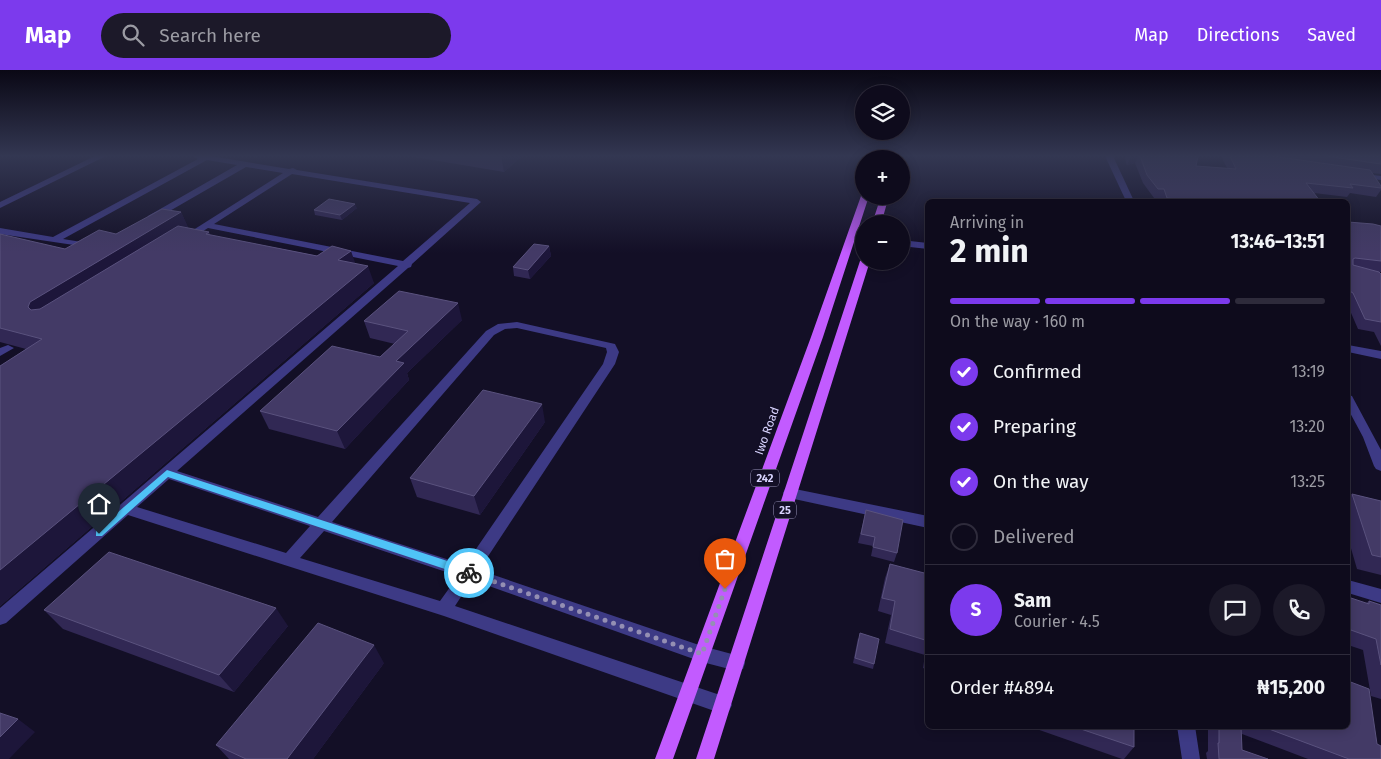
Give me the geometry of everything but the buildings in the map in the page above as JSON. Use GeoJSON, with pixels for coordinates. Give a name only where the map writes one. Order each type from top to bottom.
{"type":"FeatureCollection","features":[{"type":"Feature","properties":{"kind":"main road","name":"Iwo Road"},"geometry":{"type":"LineString","coordinates":[[664,759],[817,337],[855,223]]}},
{"type":"Feature","properties":{"kind":"main road","name":"25"},"geometry":{"type":"LineString","coordinates":[[705,759],[862,270]]}},
{"type":"Feature","properties":{"kind":"street"},"geometry":{"type":"LineString","coordinates":[[0,204],[34,188]]}},
{"type":"Feature","properties":{"kind":"street"},"geometry":{"type":"LineString","coordinates":[[54,240],[146,188]]}},
{"type":"Feature","properties":{"kind":"street"},"geometry":{"type":"LineString","coordinates":[[144,222],[202,188]]}},
{"type":"Feature","properties":{"kind":"street"},"geometry":{"type":"LineString","coordinates":[[173,246],[264,188]]}},
{"type":"Feature","properties":{"kind":"street"},"geometry":{"type":"LineString","coordinates":[[0,618],[478,202],[398,188]]}},
{"type":"Feature","properties":{"kind":"street"},"geometry":{"type":"LineString","coordinates":[[206,225],[408,264]]}},
{"type":"Feature","properties":{"kind":"street"},"geometry":{"type":"LineString","coordinates":[[0,230],[92,247],[100,246]]}},
{"type":"Feature","properties":{"kind":"street"},"geometry":{"type":"LineString","coordinates":[[910,243],[925,246]]}},
{"type":"Feature","properties":{"kind":"street"},"geometry":{"type":"LineString","coordinates":[[290,560],[490,333],[497,328],[517,325],[611,346],[613,356],[609,364],[444,609]]}},
{"type":"Feature","properties":{"kind":"street"},"geometry":{"type":"LineString","coordinates":[[1350,349],[1381,355]]}},
{"type":"Feature","properties":{"kind":"street"},"geometry":{"type":"LineString","coordinates":[[1350,403],[1369,437],[1381,466]]}},
{"type":"Feature","properties":{"kind":"street"},"geometry":{"type":"LineString","coordinates":[[167,473],[469,573],[702,654],[737,663]]}},
{"type":"Feature","properties":{"kind":"street"},"geometry":{"type":"LineString","coordinates":[[790,493],[925,521]]}},
{"type":"Feature","properties":{"kind":"street"},"geometry":{"type":"LineString","coordinates":[[126,509],[444,609],[723,705]]}},
{"type":"Feature","properties":{"kind":"street"},"geometry":{"type":"LineString","coordinates":[[1350,588],[1381,596]]}},
{"type":"Feature","properties":{"kind":"street"},"geometry":{"type":"LineString","coordinates":[[1186,729],[1191,759]]}},
{"type":"Feature","properties":{"kind":"way so far"},"geometry":{"type":"LineString","coordinates":[[469,573],[702,654],[725,589]]}},
{"type":"Feature","properties":{"kind":"route"},"geometry":{"type":"LineString","coordinates":[[99,534],[167,473],[469,573]]}}]}
